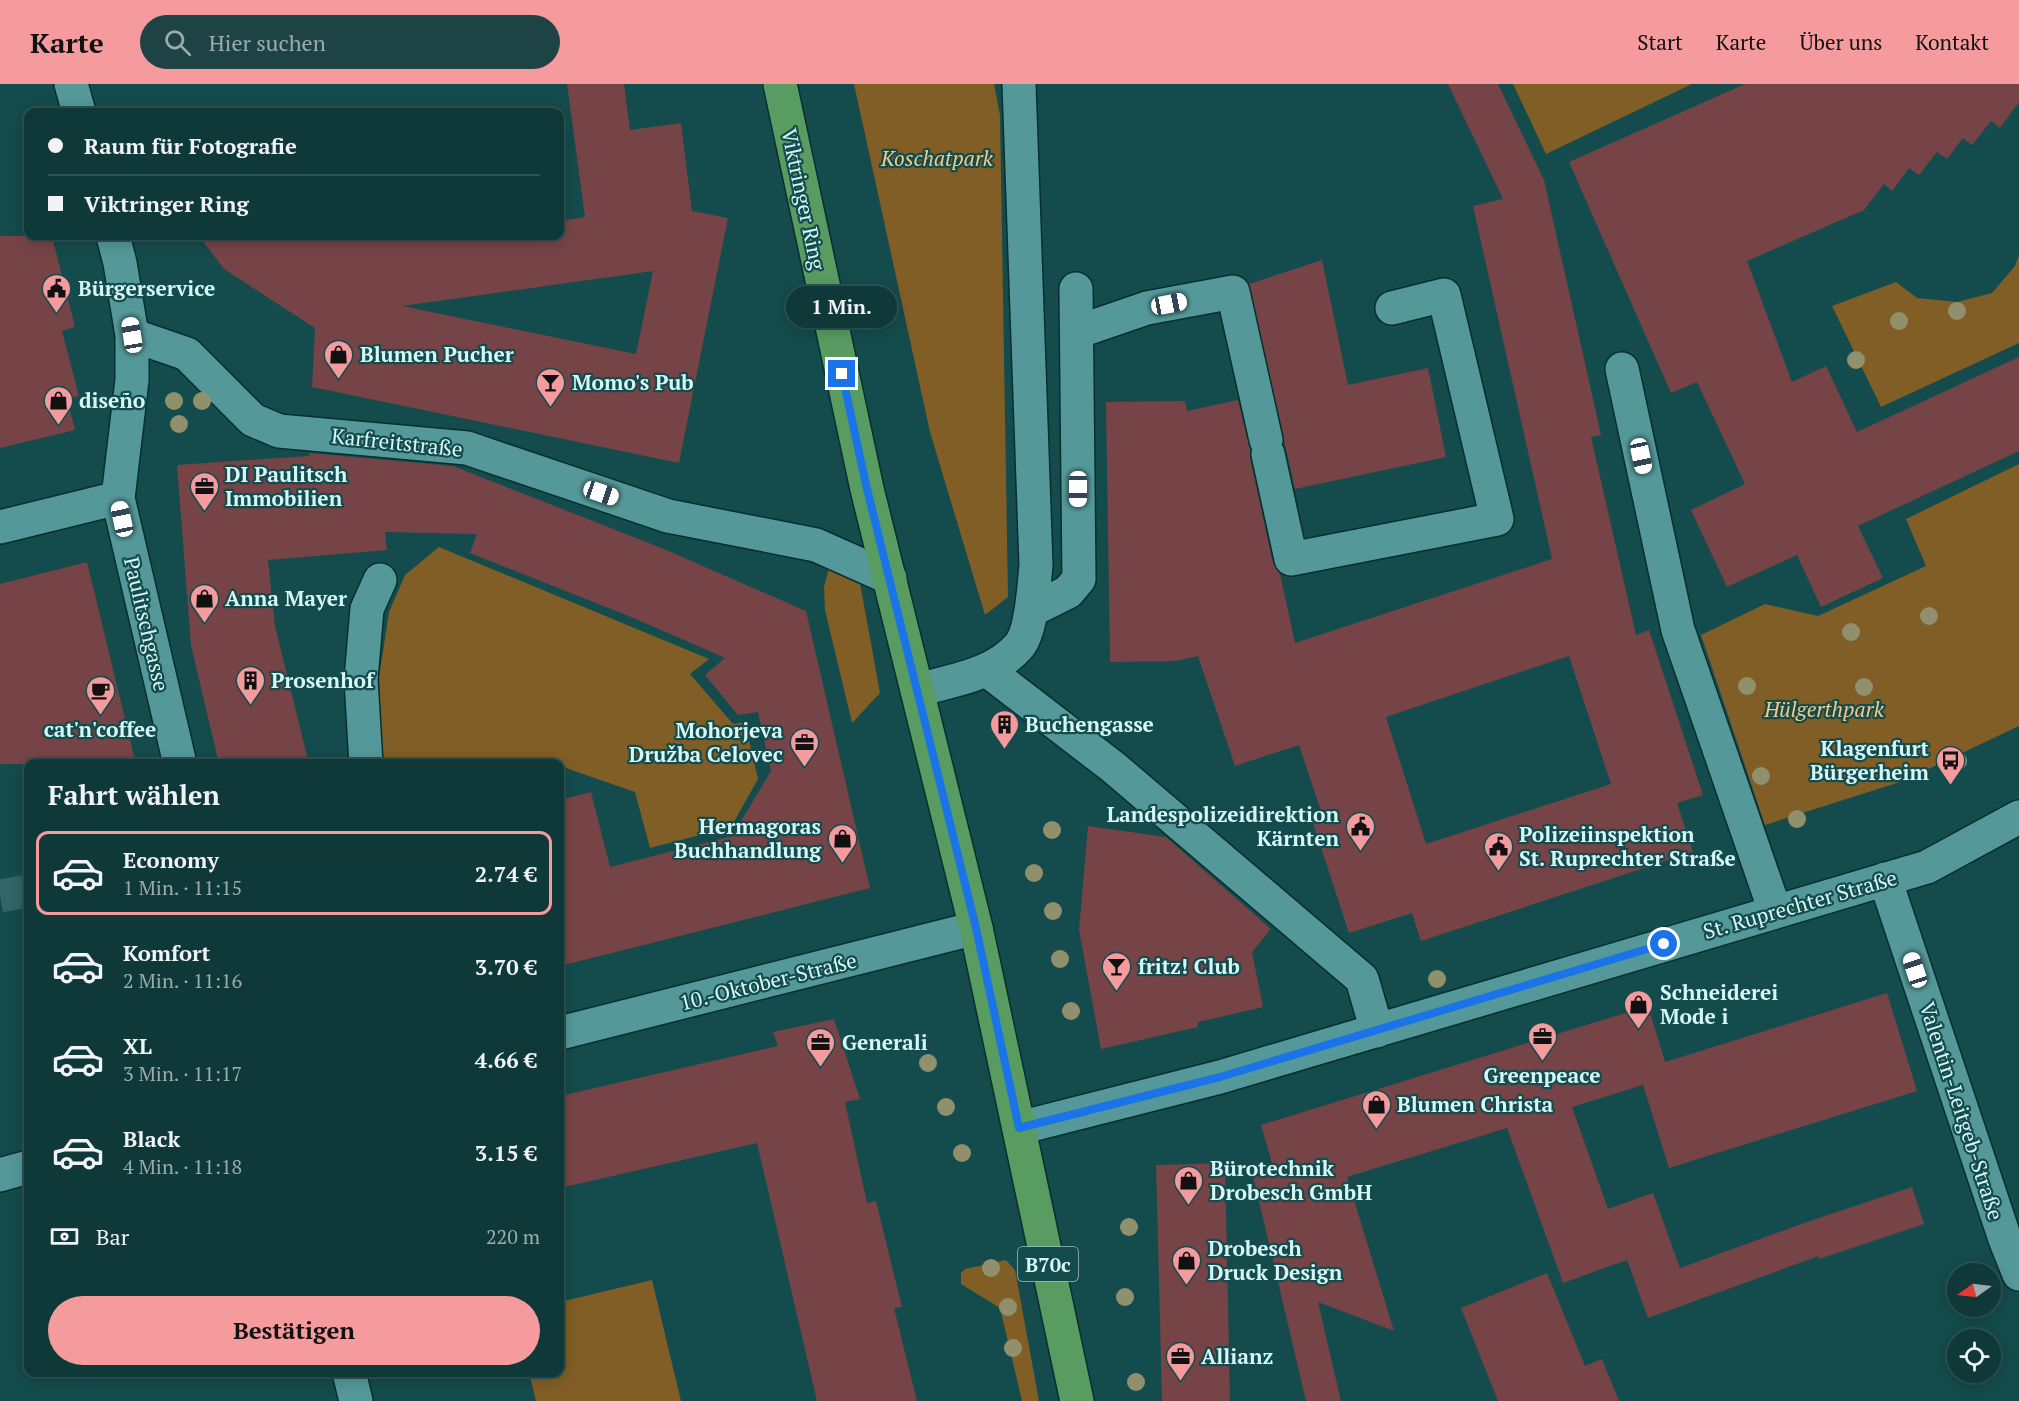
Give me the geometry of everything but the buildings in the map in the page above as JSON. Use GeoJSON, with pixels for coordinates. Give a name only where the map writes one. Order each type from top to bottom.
{"type":"FeatureCollection","features":[{"type":"Feature","properties":{"kind":"main road","name":"Viktringer Ring"},"geometry":{"type":"LineString","coordinates":[[780,84],[867,489],[976,928],[1077,1401]]}},
{"type":"Feature","properties":{"kind":"street"},"geometry":{"type":"LineString","coordinates":[[71,84],[78,108]]}},
{"type":"Feature","properties":{"kind":"street"},"geometry":{"type":"LineString","coordinates":[[918,690],[988,671],[1020,645],[1032,610],[1035,565],[1026,87]]}},
{"type":"Feature","properties":{"kind":"street","name":"Paulitschgasse"},"geometry":{"type":"LineString","coordinates":[[114,240],[132,335],[132,380],[118,498],[179,759]]}},
{"type":"Feature","properties":{"kind":"street"},"geometry":{"type":"LineString","coordinates":[[1032,610],[1068,592],[1079,579],[1076,289]]}},
{"type":"Feature","properties":{"kind":"street"},"geometry":{"type":"LineString","coordinates":[[1077,332],[1147,308],[1233,292],[1291,559],[1497,519],[1444,295],[1392,308]]}},
{"type":"Feature","properties":{"kind":"street","name":"Karfreitstraße"},"geometry":{"type":"LineString","coordinates":[[132,335],[188,354],[253,420],[279,431],[466,448],[668,516],[816,545],[890,578]]}},
{"type":"Feature","properties":{"kind":"street"},"geometry":{"type":"LineString","coordinates":[[1622,369],[1678,630],[1775,911]]}},
{"type":"Feature","properties":{"kind":"street"},"geometry":{"type":"LineString","coordinates":[[0,527],[118,498]]}},
{"type":"Feature","properties":{"kind":"street"},"geometry":{"type":"LineString","coordinates":[[366,759],[361,679],[367,609],[380,580]]}},
{"type":"Feature","properties":{"kind":"street"},"geometry":{"type":"LineString","coordinates":[[988,671],[1113,767],[1362,979],[1377,1031]]}},
{"type":"Feature","properties":{"kind":"street","name":"St. Ruprechter Straße"},"geometry":{"type":"LineString","coordinates":[[1019,1128],[1220,1077],[1927,867],[2019,817]]}},
{"type":"Feature","properties":{"kind":"street","name":"Valentin-Leitgeb-Straße"},"geometry":{"type":"LineString","coordinates":[[1885,879],[2005,1239],[2019,1274]]}},
{"type":"Feature","properties":{"kind":"street","name":"10.-Oktober-Straße"},"geometry":{"type":"LineString","coordinates":[[564,1032],[976,928]]}},
{"type":"Feature","properties":{"kind":"street"},"geometry":{"type":"LineString","coordinates":[[0,1174],[24,1168]]}},
{"type":"Feature","properties":{"kind":"street"},"geometry":{"type":"LineString","coordinates":[[350,1377],[356,1401]]}},
{"type":"Feature","properties":{"kind":"green space","name":"Koschatpark"},"geometry":{"type":"Polygon","coordinates":[[[854,84],[994,84],[1000,115],[1008,597],[985,615],[930,432],[854,84]]]}},
{"type":"Feature","properties":{"kind":"green space"},"geometry":{"type":"Polygon","coordinates":[[[1513,84],[1692,84],[1546,154],[1513,84]]]}},
{"type":"Feature","properties":{"kind":"green space"},"geometry":{"type":"Polygon","coordinates":[[[2019,255],[2019,343],[1881,407],[1832,306],[1896,282],[1917,298],[1957,302],[1992,293],[2015,266],[2019,255]]]}},
{"type":"Feature","properties":{"kind":"green space","name":"Hülgerthpark"},"geometry":{"type":"Polygon","coordinates":[[[2019,464],[2019,726],[1903,781],[1765,825],[1701,635],[1765,604],[1818,616],[1926,566],[1906,519],[2019,464]]]}},
{"type":"Feature","properties":{"kind":"green space"},"geometry":{"type":"Polygon","coordinates":[[[439,547],[709,659],[690,674],[733,724],[745,722],[758,779],[731,827],[650,848],[635,792],[564,767],[564,759],[382,759],[379,677],[389,612],[405,575],[439,547]]]}},
{"type":"Feature","properties":{"kind":"green space"},"geometry":{"type":"Polygon","coordinates":[[[831,561],[858,572],[880,693],[852,723],[825,610],[824,587],[831,561]]]}},
{"type":"Feature","properties":{"kind":"green space"},"geometry":{"type":"Polygon","coordinates":[[[1006,1260],[1015,1270],[1039,1401],[1022,1401],[1000,1308],[961,1284],[961,1273],[965,1269],[1006,1260]]]}},
{"type":"Feature","properties":{"kind":"green space"},"geometry":{"type":"Polygon","coordinates":[[[652,1280],[681,1401],[536,1401],[530,1377],[564,1377],[564,1301],[652,1280]]]}},
{"type":"Feature","properties":{"kind":"tunnel"},"geometry":{"type":"LineString","coordinates":[[0,896],[24,892]]}},
{"type":"Feature","properties":{"kind":"place","name":"Bürgerservice"},"geometry":{"type":"Point","coordinates":[57,314]}},
{"type":"Feature","properties":{"kind":"place","name":"Blumen Pucher"},"geometry":{"type":"Point","coordinates":[339,380]}},
{"type":"Feature","properties":{"kind":"place","name":"Momo's Pub"},"geometry":{"type":"Point","coordinates":[551,408]}},
{"type":"Feature","properties":{"kind":"place","name":"diseño"},"geometry":{"type":"Point","coordinates":[58,426]}},
{"type":"Feature","properties":{"kind":"place","name":"DI Paulitsch Immobilien"},"geometry":{"type":"Point","coordinates":[204,512]}},
{"type":"Feature","properties":{"kind":"place","name":"Anna Mayer"},"geometry":{"type":"Point","coordinates":[204,624]}},
{"type":"Feature","properties":{"kind":"place","name":"Prosenhof"},"geometry":{"type":"Point","coordinates":[250,706]}},
{"type":"Feature","properties":{"kind":"place","name":"cat'n'coffee"},"geometry":{"type":"Point","coordinates":[100,716]}},
{"type":"Feature","properties":{"kind":"place","name":"Buchengasse"},"geometry":{"type":"Point","coordinates":[1004,750]}},
{"type":"Feature","properties":{"kind":"place","name":"Mohorjeva Družba Celovec"},"geometry":{"type":"Point","coordinates":[804,768]}},
{"type":"Feature","properties":{"kind":"place","name":"Klagenfurt Bürgerheim"},"geometry":{"type":"Point","coordinates":[1950,786]}},
{"type":"Feature","properties":{"kind":"place","name":"Landespolizeidirektion Kärnten"},"geometry":{"type":"Point","coordinates":[1360,852]}},
{"type":"Feature","properties":{"kind":"place","name":"Hermagoras Buchhandlung"},"geometry":{"type":"Point","coordinates":[842,864]}},
{"type":"Feature","properties":{"kind":"place","name":"Polizeiinspektion St. Ruprechter Straße"},"geometry":{"type":"Point","coordinates":[1498,872]}},
{"type":"Feature","properties":{"kind":"place","name":"fritz! Club"},"geometry":{"type":"Point","coordinates":[1117,992]}},
{"type":"Feature","properties":{"kind":"place","name":"Schneiderei Mode i"},"geometry":{"type":"Point","coordinates":[1639,1030]}},
{"type":"Feature","properties":{"kind":"place","name":"Greenpeace"},"geometry":{"type":"Point","coordinates":[1542,1062]}},
{"type":"Feature","properties":{"kind":"place","name":"Generali"},"geometry":{"type":"Point","coordinates":[821,1068]}},
{"type":"Feature","properties":{"kind":"place","name":"Blumen Christa"},"geometry":{"type":"Point","coordinates":[1376,1130]}},
{"type":"Feature","properties":{"kind":"place","name":"Bürotechnik Drobesch GmbH"},"geometry":{"type":"Point","coordinates":[1189,1206]}},
{"type":"Feature","properties":{"kind":"place","name":"Drobesch Druck Design"},"geometry":{"type":"Point","coordinates":[1187,1286]}},
{"type":"Feature","properties":{"kind":"place","name":"Allianz"},"geometry":{"type":"Point","coordinates":[1180,1382]}},
{"type":"Feature","properties":{"kind":"route"},"geometry":{"type":"LineString","coordinates":[[842,374],[867,489],[976,928],[1019,1128],[1220,1077],[1664,944]]}}]}
